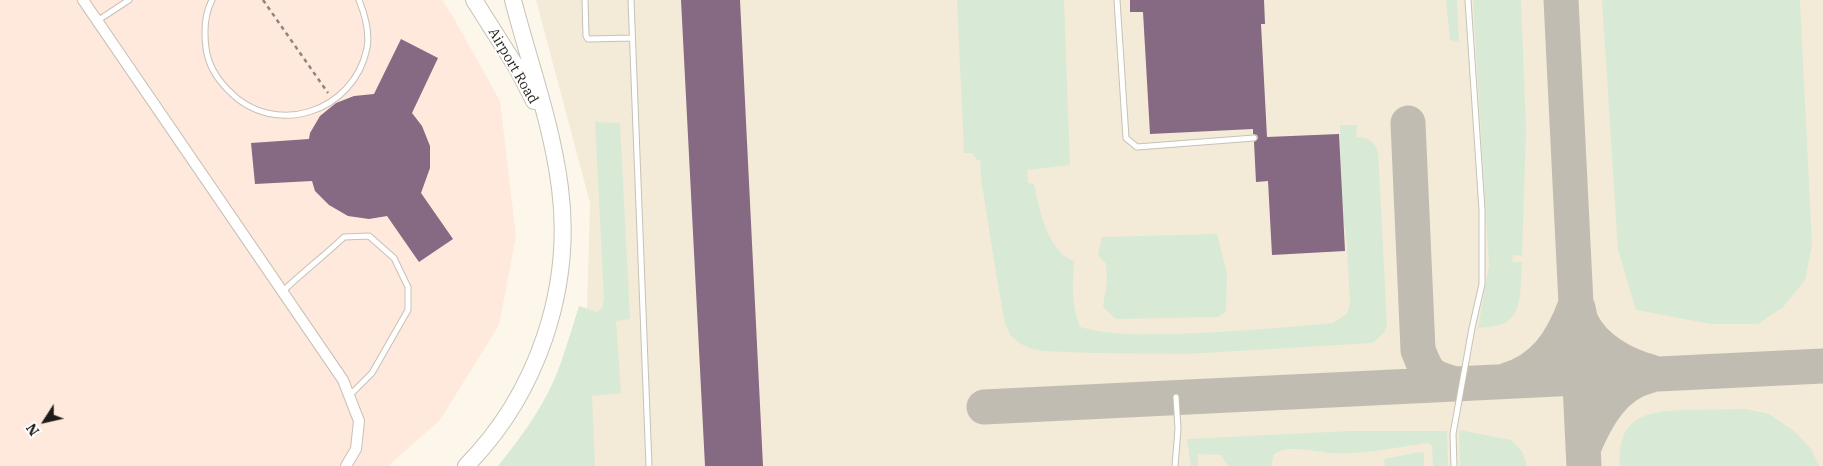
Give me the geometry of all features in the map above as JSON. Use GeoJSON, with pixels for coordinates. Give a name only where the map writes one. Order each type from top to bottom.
{"type":"FeatureCollection","features":[{"type":"Feature","properties":{"kind":"main road","name":"Airport Road"},"geometry":{"type":"LineString","coordinates":[[474,0],[517,68],[549,133]]}},
{"type":"Feature","properties":{"kind":"main road"},"geometry":{"type":"LineString","coordinates":[[466,466],[495,433],[515,401],[542,348],[554,303],[562,252],[563,220],[560,187],[549,133],[513,0]]}},
{"type":"Feature","properties":{"kind":"street"},"geometry":{"type":"LineString","coordinates":[[83,0],[344,380],[359,421],[356,449],[346,466]]}},
{"type":"Feature","properties":{"kind":"lane"},"geometry":{"type":"LineString","coordinates":[[97,21],[129,0]]}},
{"type":"Feature","properties":{"kind":"lane"},"geometry":{"type":"LineString","coordinates":[[212,0],[204,31],[207,57],[219,80],[238,100],[263,113],[290,116],[317,110],[341,95],[358,74],[367,48],[366,20],[359,0]]}},
{"type":"Feature","properties":{"kind":"lane"},"geometry":{"type":"LineString","coordinates":[[585,0],[586,36],[588,38],[632,38]]}},
{"type":"Feature","properties":{"kind":"lane"},"geometry":{"type":"LineString","coordinates":[[631,0],[649,466]]}},
{"type":"Feature","properties":{"kind":"lane"},"geometry":{"type":"LineString","coordinates":[[1117,0],[1126,138],[1137,147],[1254,138]]}},
{"type":"Feature","properties":{"kind":"lane"},"geometry":{"type":"LineString","coordinates":[[1454,466],[1453,434],[1482,284],[1482,210],[1468,0]]}},
{"type":"Feature","properties":{"kind":"lane"},"geometry":{"type":"LineString","coordinates":[[283,292],[323,258],[344,237],[369,236],[394,258],[408,288],[408,310],[372,373],[349,395]]}},
{"type":"Feature","properties":{"kind":"lane"},"geometry":{"type":"LineString","coordinates":[[1175,466],[1178,430],[1176,397]]}},
{"type":"Feature","properties":{"kind":"path"},"geometry":{"type":"LineString","coordinates":[[263,0],[333,100]]}},
{"type":"Feature","properties":{"kind":"shaded area"},"geometry":{"type":"Polygon","coordinates":[[[0,0],[442,0],[500,101],[516,236],[499,325],[440,420],[388,466],[0,466],[0,0]]]}},
{"type":"Feature","properties":{"kind":"shaded area"},"geometry":{"type":"Polygon","coordinates":[[[536,0],[1823,0],[1823,466],[508,466],[561,389],[587,309],[590,203],[536,0]]]}},
{"type":"Feature","properties":{"kind":"green space"},"geometry":{"type":"Polygon","coordinates":[[[957,0],[1064,0],[1070,165],[1027,170],[1028,183],[1034,184],[1042,217],[1051,239],[1057,249],[1074,261],[1074,303],[1080,327],[1128,334],[1176,334],[1333,323],[1347,314],[1350,304],[1347,244],[1341,202],[1340,125],[1357,125],[1356,137],[1370,140],[1378,151],[1387,325],[1384,333],[1372,343],[1187,354],[1044,351],[1032,349],[1021,344],[1011,336],[1005,324],[981,178],[980,160],[977,160],[972,153],[964,153],[957,0]]]}},
{"type":"Feature","properties":{"kind":"green space"},"geometry":{"type":"Polygon","coordinates":[[[1446,0],[1457,0],[1459,42],[1450,40],[1446,0]]]}},
{"type":"Feature","properties":{"kind":"green space"},"geometry":{"type":"Polygon","coordinates":[[[1473,0],[1521,0],[1526,130],[1522,256],[1513,255],[1512,262],[1522,262],[1520,295],[1516,311],[1506,322],[1496,326],[1478,328],[1489,265],[1473,0]]]}},
{"type":"Feature","properties":{"kind":"green space"},"geometry":{"type":"Polygon","coordinates":[[[1602,0],[1800,0],[1812,245],[1805,280],[1783,307],[1758,324],[1711,324],[1636,310],[1618,250],[1602,0]]]}},
{"type":"Feature","properties":{"kind":"green space"},"geometry":{"type":"Polygon","coordinates":[[[595,122],[620,123],[630,319],[616,321],[621,393],[592,396],[595,466],[498,466],[525,430],[555,379],[579,306],[597,312],[602,308],[604,299],[595,122]]]}},
{"type":"Feature","properties":{"kind":"green space"},"geometry":{"type":"Polygon","coordinates":[[[1217,234],[1227,273],[1226,312],[1218,317],[1116,319],[1103,307],[1107,281],[1106,264],[1098,255],[1102,237],[1217,234]]]}},
{"type":"Feature","properties":{"kind":"green space"},"geometry":{"type":"Polygon","coordinates":[[[1746,409],[1769,414],[1795,432],[1811,449],[1819,466],[1620,466],[1620,449],[1624,435],[1638,419],[1649,414],[1675,411],[1746,409]]]}},
{"type":"Feature","properties":{"kind":"green space"},"geometry":{"type":"Polygon","coordinates":[[[1459,430],[1511,440],[1522,451],[1527,466],[1460,466],[1459,430]]]}},
{"type":"Feature","properties":{"kind":"green space"},"geometry":{"type":"Polygon","coordinates":[[[1350,431],[1447,431],[1448,466],[1433,466],[1432,446],[1429,443],[1356,453],[1287,449],[1274,454],[1271,466],[1228,466],[1221,455],[1198,454],[1198,466],[1191,466],[1187,439],[1350,431]]]}},
{"type":"Feature","properties":{"kind":"green space"},"geometry":{"type":"Polygon","coordinates":[[[1420,452],[1424,453],[1424,466],[1385,466],[1384,459],[1420,452]]]}},
{"type":"Feature","properties":{"kind":"building"},"geometry":{"type":"Polygon","coordinates":[[[681,0],[740,0],[763,466],[705,466],[681,0]]]}},
{"type":"Feature","properties":{"kind":"building"},"geometry":{"type":"Polygon","coordinates":[[[1130,0],[1264,0],[1265,24],[1261,24],[1267,137],[1339,134],[1345,251],[1272,255],[1268,181],[1256,182],[1254,142],[1258,138],[1257,135],[1253,134],[1253,129],[1150,134],[1143,12],[1130,12],[1130,0]]]}},
{"type":"Feature","properties":{"kind":"building"},"geometry":{"type":"Polygon","coordinates":[[[401,39],[438,58],[412,113],[422,126],[430,146],[430,168],[421,193],[453,239],[419,262],[387,216],[369,219],[348,216],[329,205],[315,191],[312,181],[255,184],[251,143],[309,139],[310,133],[320,116],[336,103],[354,96],[374,94],[401,39]]]}},
{"type":"Feature","properties":{"kind":"taxiway"},"geometry":{"type":"LineString","coordinates":[[1561,0],[1584,466]]}},
{"type":"Feature","properties":{"kind":"taxiway"},"geometry":{"type":"LineString","coordinates":[[1408,123],[1418,350],[1429,372],[1437,378],[1452,383]]}},
{"type":"Feature","properties":{"kind":"taxiway"},"geometry":{"type":"LineString","coordinates":[[1507,380],[1531,369],[1550,352],[1564,331],[1575,306]]}},
{"type":"Feature","properties":{"kind":"taxiway"},"geometry":{"type":"LineString","coordinates":[[1578,308],[1581,321],[1595,341],[1621,360],[1651,372]]}},
{"type":"Feature","properties":{"kind":"taxiway"},"geometry":{"type":"LineString","coordinates":[[984,407],[1823,366]]}},
{"type":"Feature","properties":{"kind":"taxiway"},"geometry":{"type":"LineString","coordinates":[[1583,449],[1600,414],[1616,394],[1626,386],[1649,376]]}}]}
